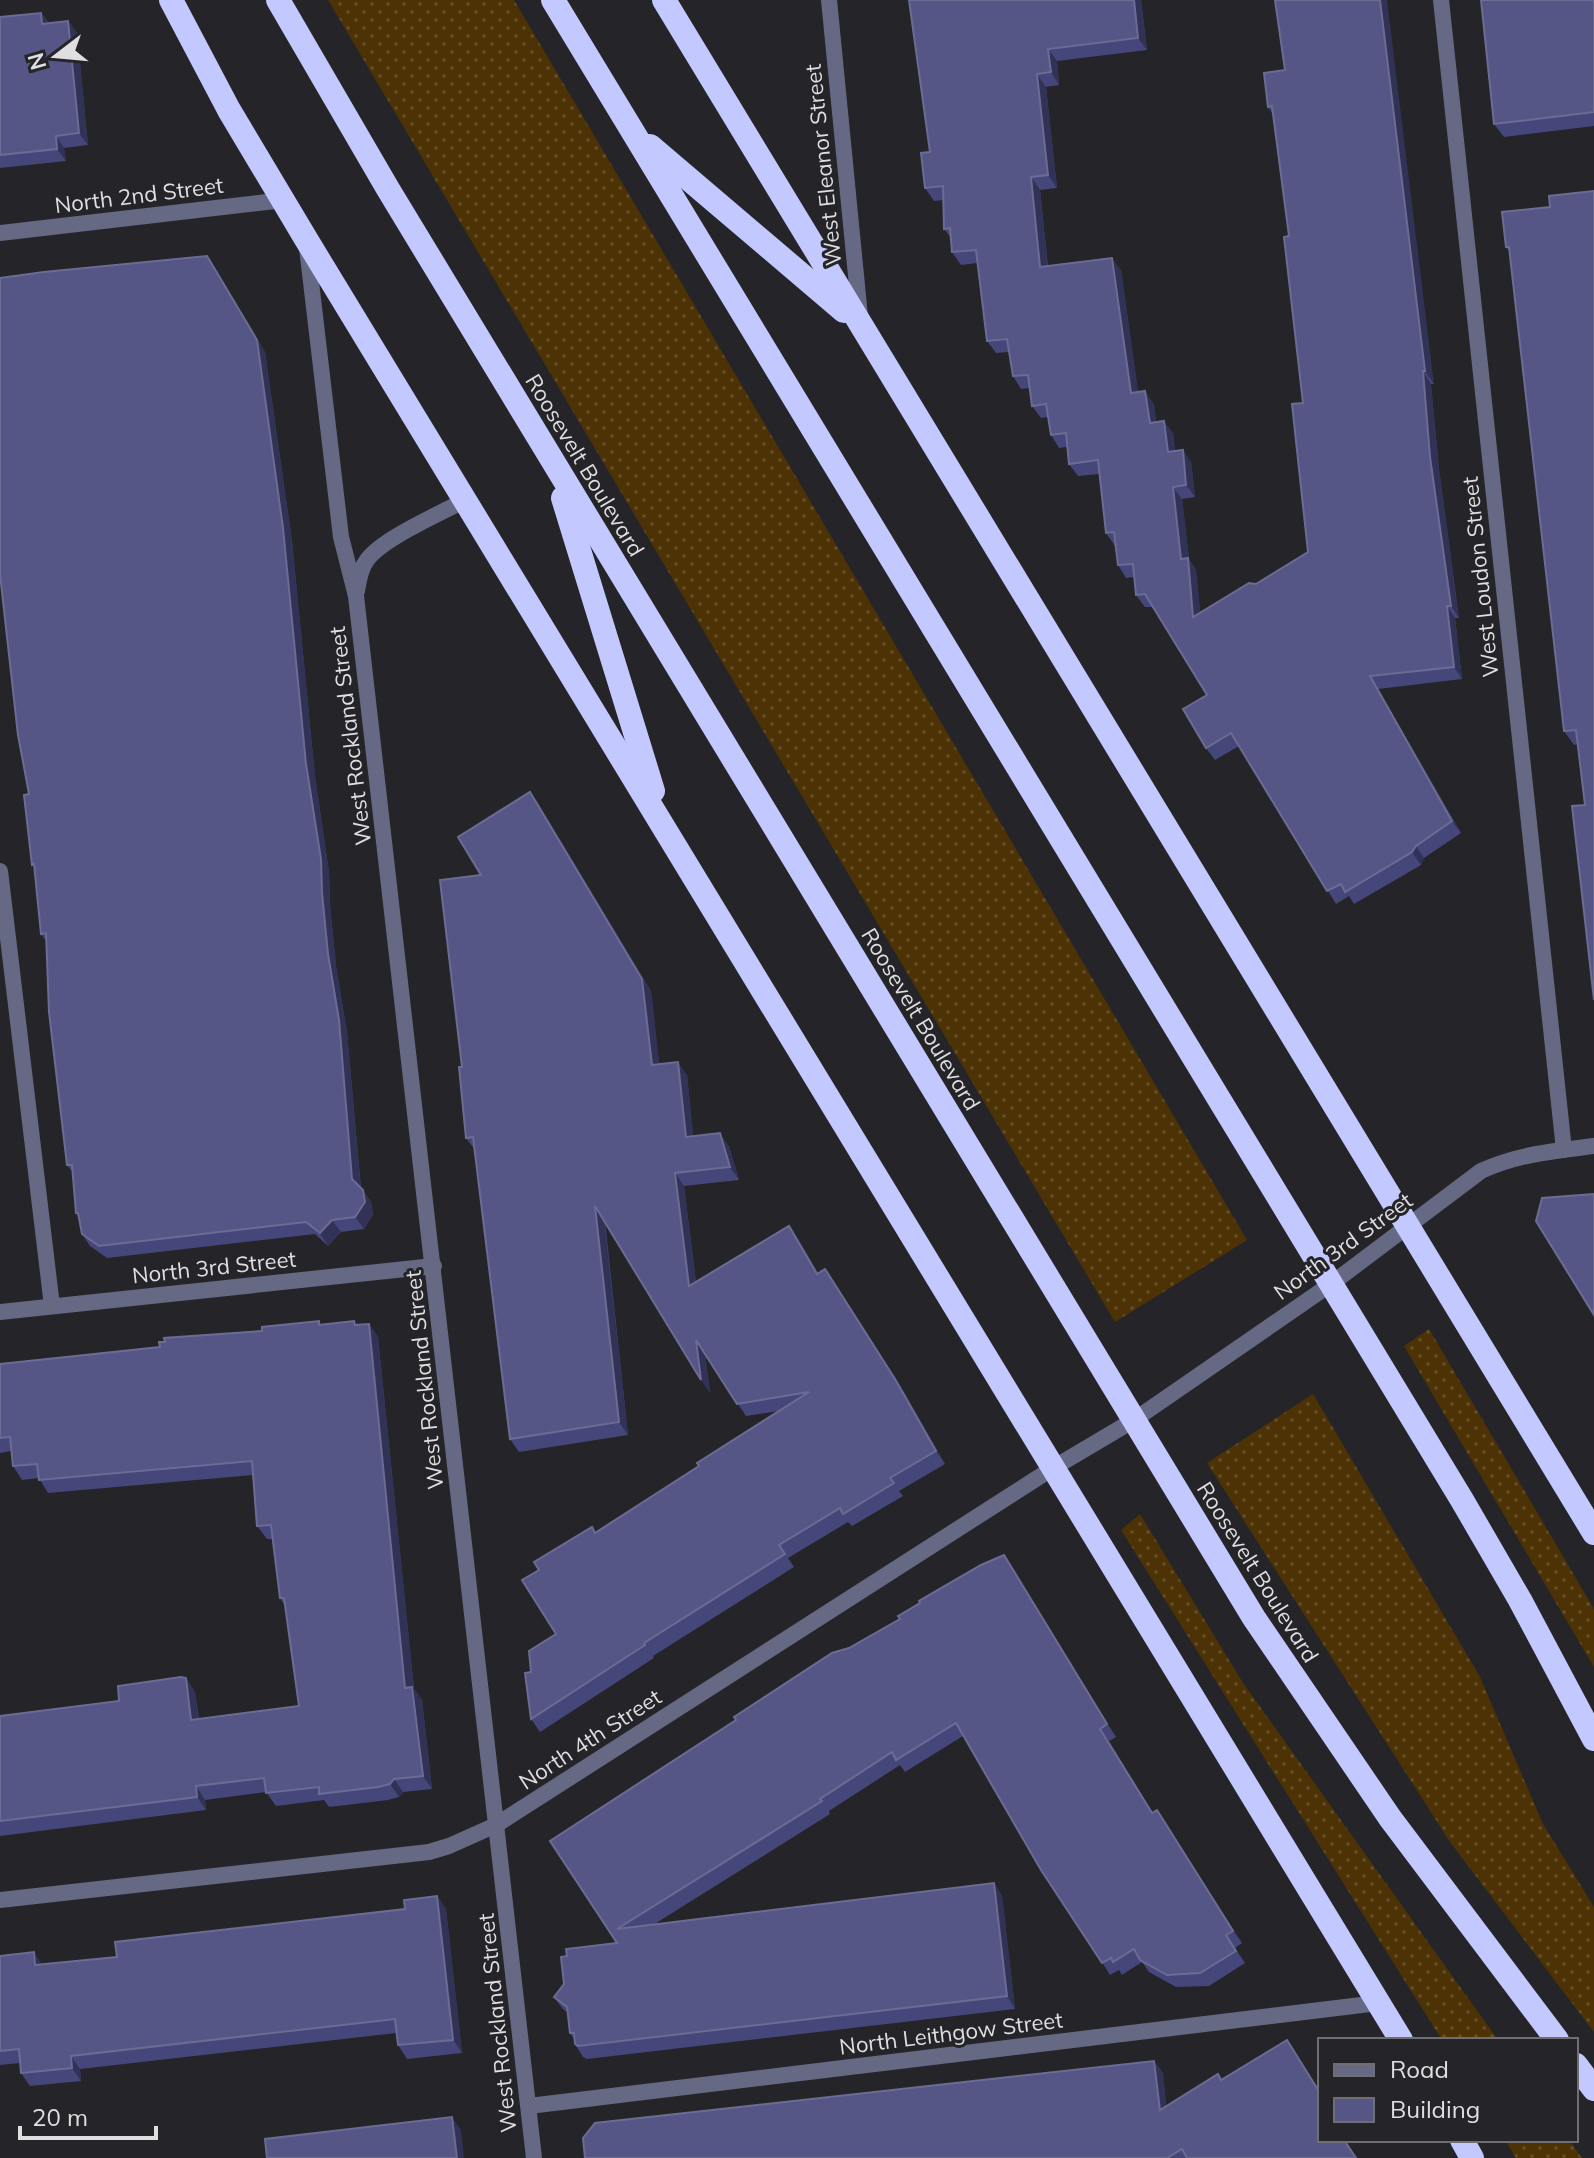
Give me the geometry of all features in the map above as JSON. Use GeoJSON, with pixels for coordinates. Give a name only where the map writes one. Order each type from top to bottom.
{"type":"FeatureCollection","features":[{"type":"Feature","properties":{"kind":"highway"},"geometry":{"type":"LineString","coordinates":[[171,0],[229,110],[306,239],[1400,2038]]}},
{"type":"Feature","properties":{"kind":"highway","name":"Roosevelt Boulevard"},"geometry":{"type":"LineString","coordinates":[[278,0],[325,84],[552,461],[1254,1618],[1390,1818],[1555,2038]]}},
{"type":"Feature","properties":{"kind":"highway"},"geometry":{"type":"LineString","coordinates":[[553,0],[1331,1284],[1505,1575],[1594,1739]]}},
{"type":"Feature","properties":{"kind":"highway"},"geometry":{"type":"LineString","coordinates":[[664,0],[1594,1533]]}},
{"type":"Feature","properties":{"kind":"highway"},"geometry":{"type":"LineString","coordinates":[[632,130],[861,326]]}},
{"type":"Feature","properties":{"kind":"highway"},"geometry":{"type":"LineString","coordinates":[[552,461],[664,828]]}},
{"type":"Feature","properties":{"kind":"highway"},"geometry":{"type":"LineString","coordinates":[[1578,2068],[1594,2089]]}},
{"type":"Feature","properties":{"kind":"street","name":"West Eleanor Street"},"geometry":{"type":"LineString","coordinates":[[829,0],[861,326]]}},
{"type":"Feature","properties":{"kind":"street","name":"West Loudon Street"},"geometry":{"type":"LineString","coordinates":[[1441,0],[1564,1150]]}},
{"type":"Feature","properties":{"kind":"street","name":"North 2nd Street"},"geometry":{"type":"LineString","coordinates":[[0,233],[284,200]]}},
{"type":"Feature","properties":{"kind":"street","name":"West Rockland Street"},"geometry":{"type":"LineString","coordinates":[[306,239],[341,537],[356,596],[534,2158]]}},
{"type":"Feature","properties":{"kind":"street","name":"West Rockland Street"},"geometry":{"type":"LineString","coordinates":[[356,596],[360,575],[367,561],[379,549],[465,500]]}},
{"type":"Feature","properties":{"kind":"street"},"geometry":{"type":"LineString","coordinates":[[0,871],[52,1306]]}},
{"type":"Feature","properties":{"kind":"street","name":"North 3rd Street"},"geometry":{"type":"LineString","coordinates":[[1134,1420],[1331,1284],[1481,1171],[1517,1157],[1594,1146]]}},
{"type":"Feature","properties":{"kind":"street","name":"North 3rd Street"},"geometry":{"type":"LineString","coordinates":[[0,1312],[434,1266]]}},
{"type":"Feature","properties":{"kind":"street","name":"North 4th Street"},"geometry":{"type":"LineString","coordinates":[[0,1900],[429,1852],[449,1846],[496,1825],[1053,1468],[1134,1420]]}},
{"type":"Feature","properties":{"kind":"street","name":"North Leithgow Street"},"geometry":{"type":"LineString","coordinates":[[529,2106],[1378,2003]]}},
{"type":"Feature","properties":{"kind":"shaded area"},"geometry":{"type":"Polygon","coordinates":[[[328,0],[514,0],[1247,1240],[1115,1322],[328,0]]]}},
{"type":"Feature","properties":{"kind":"shaded area"},"geometry":{"type":"Polygon","coordinates":[[[1429,1329],[1594,1609],[1594,1667],[1404,1346],[1429,1329]]]}},
{"type":"Feature","properties":{"kind":"shaded area"},"geometry":{"type":"Polygon","coordinates":[[[1313,1394],[1480,1677],[1543,1824],[1594,1907],[1594,2032],[1450,1842],[1207,1463],[1313,1394]]]}},
{"type":"Feature","properties":{"kind":"shaded area"},"geometry":{"type":"Polygon","coordinates":[[[1140,1514],[1243,1683],[1497,2038],[1441,2038],[1121,1530],[1140,1514]]]}},
{"type":"Feature","properties":{"kind":"shaded area"},"geometry":{"type":"Polygon","coordinates":[[[1506,2142],[1570,2142],[1582,2158],[1516,2158],[1506,2142]]]}},
{"type":"Feature","properties":{"kind":"building"},"geometry":{"type":"Polygon","coordinates":[[[909,0],[1134,0],[1138,38],[1048,49],[1051,72],[1037,74],[1048,175],[1031,177],[1040,267],[1112,258],[1131,393],[1145,391],[1150,423],[1164,421],[1168,452],[1183,450],[1186,485],[1173,487],[1181,559],[1188,558],[1193,617],[1308,552],[1292,404],[1303,403],[1284,237],[1289,236],[1272,106],[1268,107],[1264,73],[1285,70],[1275,0],[1380,0],[1425,371],[1430,457],[1451,606],[1447,606],[1454,667],[1370,676],[1452,821],[1412,852],[1345,892],[1341,884],[1327,891],[1231,733],[1206,748],[1183,709],[1207,695],[1145,594],[1136,595],[1133,564],[1118,565],[1114,532],[1106,533],[1098,460],[1069,464],[1066,433],[1051,435],[1046,404],[1032,406],[1028,375],[1013,376],[1007,339],[987,341],[976,250],[952,252],[950,228],[944,229],[943,186],[925,188],[921,153],[930,152],[909,0]]]}},
{"type":"Feature","properties":{"kind":"building"},"geometry":{"type":"Polygon","coordinates":[[[1481,0],[1594,0],[1594,112],[1494,124],[1481,0]]]}},
{"type":"Feature","properties":{"kind":"building"},"geometry":{"type":"Polygon","coordinates":[[[41,13],[42,24],[68,21],[79,133],[56,136],[57,149],[0,155],[0,17],[41,13]]]}},
{"type":"Feature","properties":{"kind":"building"},"geometry":{"type":"Polygon","coordinates":[[[1594,191],[1594,1000],[1572,806],[1585,805],[1576,730],[1564,731],[1509,247],[1506,247],[1502,212],[1550,207],[1549,196],[1594,191]]]}},
{"type":"Feature","properties":{"kind":"building"},"geometry":{"type":"Polygon","coordinates":[[[207,256],[257,340],[283,528],[306,764],[321,859],[352,1179],[363,1190],[365,1202],[355,1217],[332,1220],[320,1233],[306,1222],[99,1246],[82,1234],[76,1213],[72,1165],[67,1165],[49,1012],[46,933],[41,934],[32,865],[24,795],[29,794],[18,735],[0,574],[0,278],[207,256]]]}},
{"type":"Feature","properties":{"kind":"building"},"geometry":{"type":"Polygon","coordinates":[[[530,792],[642,979],[652,1065],[678,1062],[686,1137],[720,1133],[730,1167],[675,1173],[689,1286],[789,1226],[817,1274],[825,1269],[895,1379],[936,1451],[890,1478],[894,1483],[843,1514],[840,1508],[779,1545],[785,1554],[531,1719],[525,1673],[531,1672],[529,1651],[556,1634],[522,1580],[539,1570],[534,1562],[592,1527],[595,1533],[809,1392],[737,1404],[696,1340],[701,1380],[595,1206],[619,1422],[510,1439],[473,1137],[466,1138],[459,1067],[462,1067],[440,880],[481,875],[458,837],[530,792]]]}},
{"type":"Feature","properties":{"kind":"building"},"geometry":{"type":"Polygon","coordinates":[[[1594,1194],[1594,1315],[1536,1221],[1542,1198],[1594,1194]]]}},
{"type":"Feature","properties":{"kind":"building"},"geometry":{"type":"Polygon","coordinates":[[[319,1321],[319,1325],[354,1321],[355,1325],[369,1324],[405,1688],[412,1687],[423,1776],[394,1779],[390,1784],[378,1787],[319,1794],[319,1787],[266,1793],[264,1778],[196,1786],[197,1797],[0,1821],[0,1716],[119,1701],[118,1686],[181,1677],[186,1678],[191,1720],[299,1706],[271,1525],[257,1526],[252,1461],[39,1480],[37,1464],[13,1466],[10,1437],[0,1438],[0,1364],[160,1347],[159,1342],[165,1342],[164,1338],[262,1331],[262,1327],[319,1321]]]}},
{"type":"Feature","properties":{"kind":"building"},"geometry":{"type":"Polygon","coordinates":[[[1004,1555],[1107,1724],[1100,1729],[1152,1813],[1157,1810],[1233,1931],[1226,1935],[1236,1951],[1200,1973],[1167,1975],[1140,1960],[1134,1949],[1113,1962],[1111,1958],[1102,1963],[1041,1870],[956,1723],[896,1760],[892,1752],[820,1799],[822,1801],[617,1929],[994,1883],[1007,1996],[575,2044],[574,2033],[570,2033],[567,2007],[554,1997],[564,1984],[561,1957],[567,1956],[566,1949],[617,1943],[550,1841],[736,1720],[734,1717],[832,1653],[849,1648],[900,1619],[898,1616],[919,1601],[1004,1555]]]}},
{"type":"Feature","properties":{"kind":"building"},"geometry":{"type":"Polygon","coordinates":[[[437,1896],[453,2040],[398,2045],[395,2019],[71,2056],[72,2068],[21,2073],[19,2049],[0,2051],[0,1956],[34,1952],[35,1965],[117,1957],[115,1942],[405,1909],[404,1900],[437,1896]]]}},
{"type":"Feature","properties":{"kind":"building"},"geometry":{"type":"Polygon","coordinates":[[[1287,2040],[1318,2090],[1318,2142],[1345,2142],[1356,2158],[1187,2158],[1182,2149],[1167,2158],[585,2158],[583,2138],[595,2123],[1154,2061],[1160,2110],[1218,2074],[1221,2080],[1287,2040]]]}},
{"type":"Feature","properties":{"kind":"building"},"geometry":{"type":"Polygon","coordinates":[[[452,2117],[457,2158],[267,2158],[265,2139],[452,2117]]]}}]}
